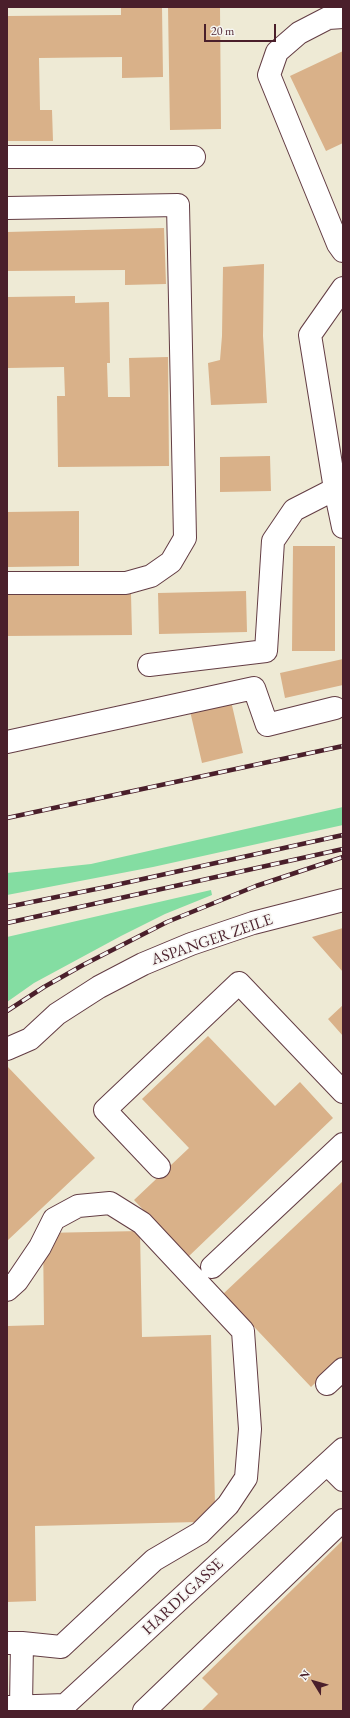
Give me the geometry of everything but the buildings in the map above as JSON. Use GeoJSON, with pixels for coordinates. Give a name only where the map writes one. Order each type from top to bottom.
{"type":"FeatureCollection","features":[{"type":"Feature","properties":{"kind":"street"},"geometry":{"type":"LineString","coordinates":[[343,17],[328,18],[299,33],[277,52],[270,75],[335,237],[343,252]]}},
{"type":"Feature","properties":{"kind":"street"},"geometry":{"type":"LineString","coordinates":[[7,157],[194,157]]}},
{"type":"Feature","properties":{"kind":"street"},"geometry":{"type":"LineString","coordinates":[[7,208],[178,205],[185,538],[171,562],[151,576],[126,583],[7,584]]}},
{"type":"Feature","properties":{"kind":"street"},"geometry":{"type":"LineString","coordinates":[[343,288],[310,335],[335,489],[343,527]]}},
{"type":"Feature","properties":{"kind":"street"},"geometry":{"type":"LineString","coordinates":[[149,665],[266,651],[273,541],[294,510],[335,489]]}},
{"type":"Feature","properties":{"kind":"street"},"geometry":{"type":"LineString","coordinates":[[7,742],[254,688],[267,725],[335,708]]}},
{"type":"Feature","properties":{"kind":"street","name":"ASPANGER ZEILE"},"geometry":{"type":"LineString","coordinates":[[7,1048],[30,1039],[58,1014],[99,987],[143,964],[191,944],[253,923],[343,900]]}},
{"type":"Feature","properties":{"kind":"street"},"geometry":{"type":"LineString","coordinates":[[159,1167],[105,1110],[239,983],[343,1092]]}},
{"type":"Feature","properties":{"kind":"street"},"geometry":{"type":"LineString","coordinates":[[212,1267],[343,1144]]}},
{"type":"Feature","properties":{"kind":"street"},"geometry":{"type":"LineString","coordinates":[[7,1290],[17,1281],[40,1247],[54,1219],[78,1206],[110,1203],[142,1223],[243,1331],[250,1429],[246,1478],[228,1505],[200,1533],[154,1560],[61,1646],[15,1643],[14,1706]]}},
{"type":"Feature","properties":{"kind":"street"},"geometry":{"type":"LineString","coordinates":[[327,1384],[343,1368]]}},
{"type":"Feature","properties":{"kind":"street","name":"HARDLGASSE"},"geometry":{"type":"LineString","coordinates":[[14,1706],[65,1708],[343,1449]]}},
{"type":"Feature","properties":{"kind":"street"},"geometry":{"type":"LineString","coordinates":[[328,1464],[343,1480]]}},
{"type":"Feature","properties":{"kind":"street"},"geometry":{"type":"LineString","coordinates":[[144,1711],[343,1520]]}},
{"type":"Feature","properties":{"kind":"green space"},"geometry":{"type":"Polygon","coordinates":[[[343,807],[343,825],[153,867],[7,895],[7,873],[91,864],[343,807]]]}},
{"type":"Feature","properties":{"kind":"green space"},"geometry":{"type":"Polygon","coordinates":[[[211,890],[212,895],[165,914],[121,936],[34,983],[7,1002],[7,937],[211,890]]]}},
{"type":"Feature","properties":{"kind":"railway"},"geometry":{"type":"LineString","coordinates":[[7,818],[343,746]]}},
{"type":"Feature","properties":{"kind":"railway"},"geometry":{"type":"LineString","coordinates":[[7,907],[111,886],[343,835]]}},
{"type":"Feature","properties":{"kind":"railway"},"geometry":{"type":"LineString","coordinates":[[7,923],[343,849]]}},
{"type":"Feature","properties":{"kind":"railway"},"geometry":{"type":"LineString","coordinates":[[7,1011],[44,987],[83,965],[167,922],[256,886],[343,857]]}}]}
